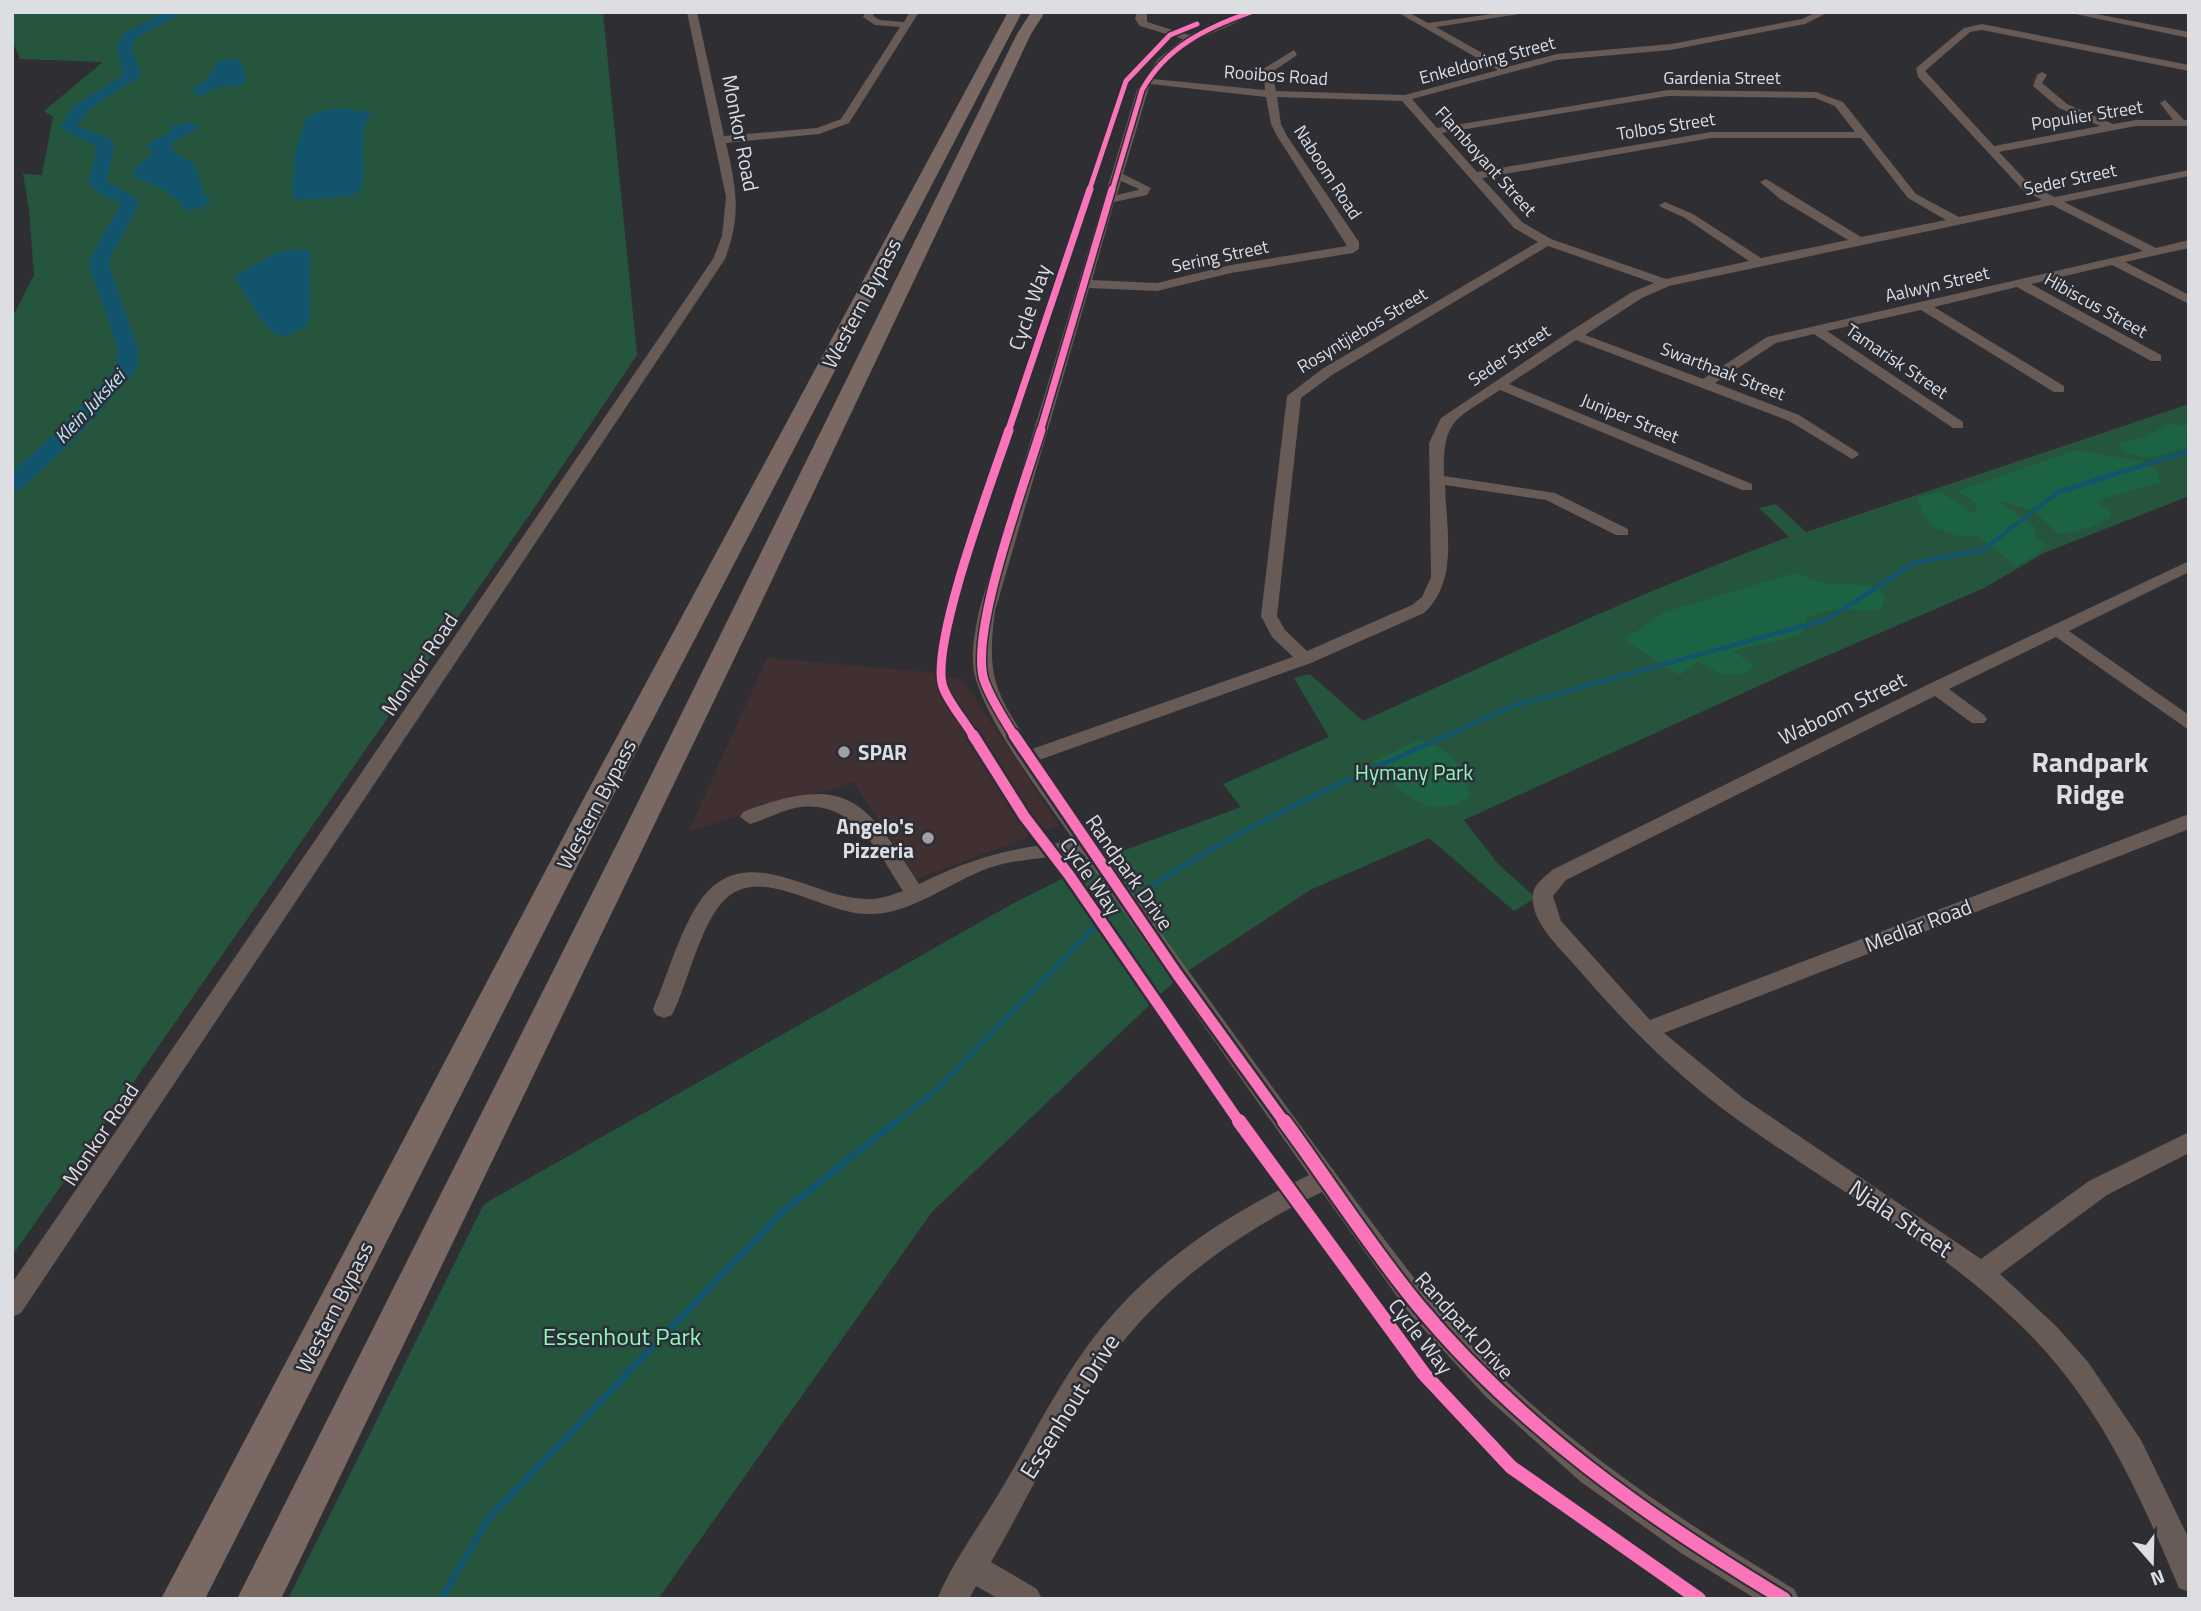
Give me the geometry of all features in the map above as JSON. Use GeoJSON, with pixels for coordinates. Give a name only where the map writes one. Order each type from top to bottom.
{"type":"FeatureCollection","features":[{"type":"Feature","properties":{"kind":"highway","name":"Western Bypass"},"geometry":{"type":"LineString","coordinates":[[182,1599],[606,784],[1015,12]]}},
{"type":"Feature","properties":{"kind":"highway","name":"Western Bypass"},"geometry":{"type":"LineString","coordinates":[[258,1599],[458,1198],[1038,12]]}},
{"type":"Feature","properties":{"kind":"street","name":"Monkor Road"},"geometry":{"type":"LineString","coordinates":[[12,1305],[715,266],[728,236],[733,209],[721,140],[692,12]]}},
{"type":"Feature","properties":{"kind":"street"},"geometry":{"type":"LineString","coordinates":[[872,12],[868,17],[872,22],[905,25]]}},
{"type":"Feature","properties":{"kind":"street"},"geometry":{"type":"LineString","coordinates":[[721,140],[818,131],[839,124],[876,75],[915,12]]}},
{"type":"Feature","properties":{"kind":"street"},"geometry":{"type":"LineString","coordinates":[[1142,12],[1140,19],[1143,24],[1188,38]]}},
{"type":"Feature","properties":{"kind":"street","name":"Randpark Drive"},"geometry":{"type":"LineString","coordinates":[[1251,12],[1188,38],[1146,80],[998,571],[981,652],[984,679],[1028,757],[1126,901],[1418,1304],[1464,1356],[1528,1420],[1623,1497],[1691,1543],[1784,1599]]}},
{"type":"Feature","properties":{"kind":"street"},"geometry":{"type":"LineString","coordinates":[[1401,12],[1505,70]]}},
{"type":"Feature","properties":{"kind":"street"},"geometry":{"type":"LineString","coordinates":[[1426,26],[1528,12]]}},
{"type":"Feature","properties":{"kind":"street","name":"Enkeldoring Street"},"geometry":{"type":"LineString","coordinates":[[1405,98],[1567,55],[1680,46],[1805,22],[1825,12]]}},
{"type":"Feature","properties":{"kind":"street"},"geometry":{"type":"LineString","coordinates":[[2070,12],[2189,35]]}},
{"type":"Feature","properties":{"kind":"street"},"geometry":{"type":"LineString","coordinates":[[2154,252],[2052,202],[2020,183],[1920,73],[1922,66],[1966,30],[1995,28],[2189,68]]}},
{"type":"Feature","properties":{"kind":"street","name":"Naboom Road"},"geometry":{"type":"LineString","coordinates":[[1294,52],[1267,71],[1270,94],[1282,136],[1353,242]]}},
{"type":"Feature","properties":{"kind":"street"},"geometry":{"type":"LineString","coordinates":[[2042,75],[2037,84],[2051,98],[2110,127]]}},
{"type":"Feature","properties":{"kind":"street","name":"Rooibos Road"},"geometry":{"type":"LineString","coordinates":[[1146,80],[1270,94],[1405,98]]}},
{"type":"Feature","properties":{"kind":"street","name":"Gardenia Street"},"geometry":{"type":"LineString","coordinates":[[1437,131],[1647,95],[1686,92],[1823,96],[1839,104],[1912,196],[1957,221]]}},
{"type":"Feature","properties":{"kind":"street","name":"Flamboyant Street"},"geometry":{"type":"LineString","coordinates":[[1405,98],[1518,225],[1547,242],[1665,283]]}},
{"type":"Feature","properties":{"kind":"street"},"geometry":{"type":"LineString","coordinates":[[2165,103],[2185,123]]}},
{"type":"Feature","properties":{"kind":"street","name":"Populier Street"},"geometry":{"type":"LineString","coordinates":[[1991,150],[2143,122],[2185,123]]}},
{"type":"Feature","properties":{"kind":"street","name":"Tolbos Street"},"geometry":{"type":"LineString","coordinates":[[1475,176],[1711,135],[1864,135]]}},
{"type":"Feature","properties":{"kind":"street","name":"Seder Street"},"geometry":{"type":"LineString","coordinates":[[1028,757],[1305,659],[1401,619],[1429,599],[1439,577],[1436,443],[1442,427],[1452,416],[1637,295],[1665,283],[1759,262],[2189,173]]}},
{"type":"Feature","properties":{"kind":"street"},"geometry":{"type":"LineString","coordinates":[[1108,200],[1133,197],[1143,193],[1145,188],[1116,175]]}},
{"type":"Feature","properties":{"kind":"street"},"geometry":{"type":"LineString","coordinates":[[1766,182],[1791,201],[1860,242]]}},
{"type":"Feature","properties":{"kind":"street"},"geometry":{"type":"LineString","coordinates":[[1665,205],[1689,216],[1759,262]]}},
{"type":"Feature","properties":{"kind":"street","name":"Sering Street"},"geometry":{"type":"LineString","coordinates":[[1086,284],[1157,287],[1259,264],[1343,253],[1353,249],[1353,242]]}},
{"type":"Feature","properties":{"kind":"street","name":"Rosyntjiebos Street"},"geometry":{"type":"LineString","coordinates":[[1305,659],[1278,633],[1269,616],[1294,396],[1319,376],[1547,242]]}},
{"type":"Feature","properties":{"kind":"street","name":"Aalwyn Street"},"geometry":{"type":"LineString","coordinates":[[1705,384],[1763,343],[2189,244]]}},
{"type":"Feature","properties":{"kind":"street"},"geometry":{"type":"LineString","coordinates":[[2115,261],[2189,300]]}},
{"type":"Feature","properties":{"kind":"street","name":"Hibiscus Street"},"geometry":{"type":"LineString","coordinates":[[2019,283],[2156,358]]}},
{"type":"Feature","properties":{"kind":"street"},"geometry":{"type":"LineString","coordinates":[[1922,305],[2059,389]]}},
{"type":"Feature","properties":{"kind":"street","name":"Tamarisk Street"},"geometry":{"type":"LineString","coordinates":[[1815,329],[1958,425]]}},
{"type":"Feature","properties":{"kind":"street","name":"Swarthaak Street"},"geometry":{"type":"LineString","coordinates":[[1574,335],[1806,424],[1852,455]]}},
{"type":"Feature","properties":{"kind":"street","name":"Juniper Street"},"geometry":{"type":"LineString","coordinates":[[1499,385],[1747,486]]}},
{"type":"Feature","properties":{"kind":"street"},"geometry":{"type":"LineString","coordinates":[[1437,479],[1549,496],[1622,532]]}},
{"type":"Feature","properties":{"kind":"street","name":"Waboom Street"},"geometry":{"type":"LineString","coordinates":[[1546,914],[1543,891],[1559,875],[2056,629],[2185,571]]}},
{"type":"Feature","properties":{"kind":"street"},"geometry":{"type":"LineString","coordinates":[[2056,629],[2189,724]]}},
{"type":"Feature","properties":{"kind":"street"},"geometry":{"type":"LineString","coordinates":[[1935,688],[1978,719]]}},
{"type":"Feature","properties":{"kind":"street"},"geometry":{"type":"LineString","coordinates":[[750,817],[800,800],[822,798],[843,804],[861,815],[915,893]]}},
{"type":"Feature","properties":{"kind":"street","name":"Medlar Road"},"geometry":{"type":"LineString","coordinates":[[1647,1030],[2188,823]]}},
{"type":"Feature","properties":{"kind":"street"},"geometry":{"type":"LineString","coordinates":[[664,1009],[706,908],[726,887],[754,878],[774,880],[853,906],[871,907],[915,893],[982,863],[1088,846]]}},
{"type":"Feature","properties":{"kind":"street","name":"Njala Street"},"geometry":{"type":"LineString","coordinates":[[1546,914],[1647,1030],[1676,1059],[1750,1115],[1981,1273],[2067,1360],[2109,1415],[2160,1502],[2189,1578]]}},
{"type":"Feature","properties":{"kind":"street"},"geometry":{"type":"LineString","coordinates":[[1981,1273],[2098,1188],[2189,1142]]}},
{"type":"Feature","properties":{"kind":"street","name":"Essenhout Drive"},"geometry":{"type":"LineString","coordinates":[[953,1599],[1081,1379],[1135,1309],[1211,1242],[1292,1194],[1326,1178]]}},
{"type":"Feature","properties":{"kind":"street"},"geometry":{"type":"LineString","coordinates":[[971,1567],[1027,1599]]}},
{"type":"Feature","properties":{"kind":"shaded area"},"geometry":{"type":"Polygon","coordinates":[[[767,658],[928,672],[962,679],[1059,825],[917,879],[854,782],[689,831],[767,658]]]}},
{"type":"Feature","properties":{"kind":"green space"},"geometry":{"type":"Polygon","coordinates":[[[12,12],[603,12],[637,355],[530,514],[12,1256],[12,318],[34,275],[29,209],[23,174],[42,175],[53,117],[44,111],[103,62],[20,59],[12,40],[12,12]]]}},
{"type":"Feature","properties":{"kind":"green space","name":"Essenhout Park"},"geometry":{"type":"Polygon","coordinates":[[[2189,404],[2189,496],[2044,553],[1984,588],[1787,673],[1464,820],[1498,864],[1536,898],[1514,911],[1429,838],[1310,890],[1180,976],[932,1212],[658,1599],[288,1599],[484,1204],[1012,904],[1101,859],[1241,807],[1223,784],[1329,737],[1294,678],[1310,674],[1363,721],[1628,602],[1789,537],[1759,508],[1776,504],[1806,532],[2189,404]]]}},
{"type":"Feature","properties":{"kind":"green space"},"geometry":{"type":"Polygon","coordinates":[[[2170,424],[2189,426],[2189,447],[2151,457],[2122,451],[2119,443],[2143,437],[2170,424]]]}},
{"type":"Feature","properties":{"kind":"green space"},"geometry":{"type":"Polygon","coordinates":[[[2076,450],[2142,461],[2157,470],[2160,483],[2098,500],[2097,503],[2111,512],[2111,517],[2092,527],[2070,533],[2057,533],[2034,511],[1997,500],[2034,526],[2036,538],[2046,544],[2034,556],[2016,566],[1977,536],[1959,536],[1933,527],[1922,512],[1917,497],[1941,492],[1975,514],[1977,504],[1958,491],[2076,450]]]}},
{"type":"Feature","properties":{"kind":"green space"},"geometry":{"type":"Polygon","coordinates":[[[1795,573],[1824,583],[1878,586],[1885,599],[1880,610],[1833,609],[1807,617],[1801,635],[1732,651],[1754,665],[1747,673],[1723,675],[1698,661],[1680,675],[1624,640],[1665,612],[1795,573]]]}},
{"type":"Feature","properties":{"kind":"green space","name":"Hymany Park"},"geometry":{"type":"Polygon","coordinates":[[[1421,739],[1441,749],[1454,760],[1463,775],[1470,796],[1456,804],[1430,806],[1405,793],[1374,761],[1421,739]]]}},
{"type":"Feature","properties":{"kind":"water"},"geometry":{"type":"Polygon","coordinates":[[[237,58],[246,73],[244,85],[215,88],[202,96],[193,93],[194,88],[209,77],[219,61],[237,58]]]}},
{"type":"Feature","properties":{"kind":"water"},"geometry":{"type":"Polygon","coordinates":[[[338,108],[371,112],[364,134],[364,172],[360,191],[348,197],[298,200],[292,197],[295,153],[306,118],[338,108]]]}},
{"type":"Feature","properties":{"kind":"water"},"geometry":{"type":"Polygon","coordinates":[[[190,122],[200,127],[172,143],[174,152],[195,164],[204,193],[211,202],[198,209],[183,210],[169,193],[133,177],[135,167],[154,152],[148,148],[149,142],[167,135],[172,126],[190,122]]]}},
{"type":"Feature","properties":{"kind":"water"},"geometry":{"type":"Polygon","coordinates":[[[293,249],[307,250],[311,255],[310,309],[307,326],[284,337],[276,334],[262,320],[234,277],[274,254],[293,249]]]}},
{"type":"Feature","properties":{"kind":"waterway","name":"Klein Jukskei"},"geometry":{"type":"LineString","coordinates":[[12,485],[64,437],[126,369],[128,349],[98,262],[129,206],[128,198],[107,191],[98,183],[106,144],[68,128],[72,119],[86,104],[131,77],[132,69],[124,48],[130,35],[178,12]]}},
{"type":"Feature","properties":{"kind":"waterway"},"geometry":{"type":"LineString","coordinates":[[1444,737],[1513,706],[1828,619],[1914,563],[1983,550],[2058,492],[2189,451]]}},
{"type":"Feature","properties":{"kind":"waterway"},"geometry":{"type":"LineString","coordinates":[[1106,918],[1145,890],[1228,840],[1315,795],[1448,735]]}},
{"type":"Feature","properties":{"kind":"waterway"},"geometry":{"type":"LineString","coordinates":[[895,1123],[935,1091],[1096,926]]}},
{"type":"Feature","properties":{"kind":"waterway"},"geometry":{"type":"LineString","coordinates":[[441,1599],[489,1518],[782,1212],[897,1121]]}},
{"type":"Feature","properties":{"kind":"cycle path","name":"Cycle Way"},"geometry":{"type":"LineString","coordinates":[[1251,12],[1219,24],[1174,50],[1161,61],[1142,90],[987,611],[981,652],[984,679],[1000,713],[1031,763],[1177,974],[1418,1305],[1495,1388],[1591,1472],[1691,1543],[1784,1599]]}},
{"type":"Feature","properties":{"kind":"cycle path","name":"Cycle Way"},"geometry":{"type":"LineString","coordinates":[[1197,24],[1170,35],[1126,81],[965,561],[940,659],[943,687],[1024,816],[1069,875],[1210,1082],[1424,1374],[1511,1467],[1699,1599]]}},
{"type":"Feature","properties":{"kind":"place","name":"SPAR"},"geometry":{"type":"Point","coordinates":[844,752]}},
{"type":"Feature","properties":{"kind":"place","name":"Angelo's Pizzeria"},"geometry":{"type":"Point","coordinates":[928,838]}},
{"type":"Feature","properties":{"kind":"district","name":"Randpark Ridge"},"geometry":{"type":"Point","coordinates":[2090,777]}}]}
